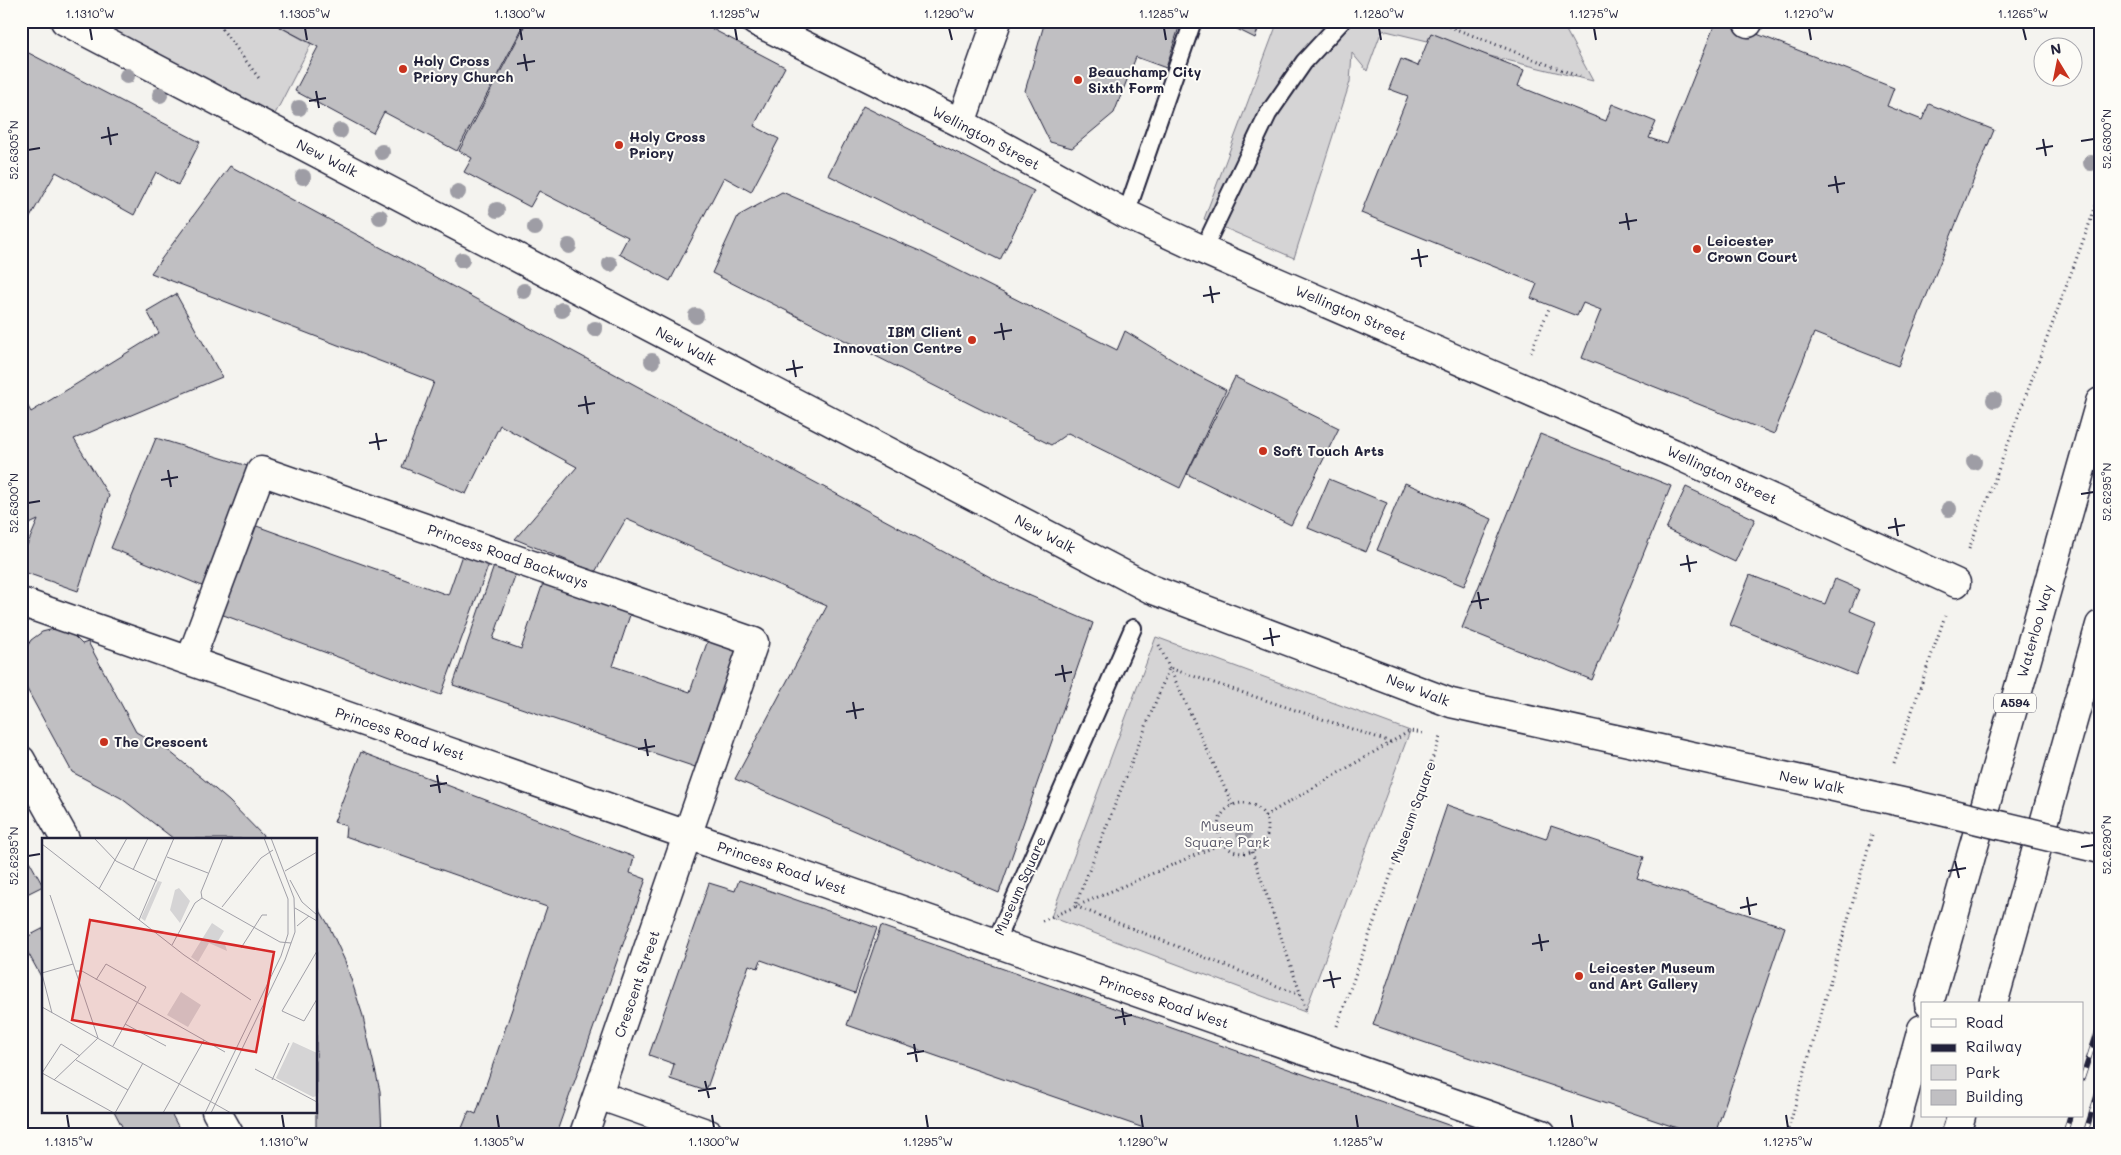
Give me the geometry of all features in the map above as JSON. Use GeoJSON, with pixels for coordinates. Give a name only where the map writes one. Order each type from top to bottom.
{"type":"FeatureCollection","features":[{"type":"Feature","properties":{"kind":"street","name":"New Walk"},"geometry":{"type":"LineString","coordinates":[[65,21],[1151,589],[1451,703],[1882,797],[2100,849]]}},
{"type":"Feature","properties":{"kind":"street","name":"Wellington Street"},"geometry":{"type":"LineString","coordinates":[[756,21],[961,123],[1126,214],[1203,250],[1673,453],[1956,583]]}},
{"type":"Feature","properties":{"kind":"street"},"geometry":{"type":"LineString","coordinates":[[961,123],[997,21]]}},
{"type":"Feature","properties":{"kind":"street","name":"Waterloo Way"},"geometry":{"type":"LineString","coordinates":[[1931,1002],[2100,402]]}},
{"type":"Feature","properties":{"kind":"street","name":"Princess Road Backways"},"geometry":{"type":"LineString","coordinates":[[190,661],[262,471],[736,635],[754,642],[688,835]]}},
{"type":"Feature","properties":{"kind":"street","name":"Princess Road West"},"geometry":{"type":"LineString","coordinates":[[21,602],[1327,1060],[1509,1128],[1542,1134]]}},
{"type":"Feature","properties":{"kind":"street"},"geometry":{"type":"LineString","coordinates":[[1994,1002],[2100,625]]}},
{"type":"Feature","properties":{"kind":"street"},"geometry":{"type":"LineString","coordinates":[[21,760],[64,838]]}},
{"type":"Feature","properties":{"kind":"street","name":"Crescent Street"},"geometry":{"type":"LineString","coordinates":[[584,1134],[688,835]]}},
{"type":"Feature","properties":{"kind":"street"},"geometry":{"type":"LineString","coordinates":[[1893,1134],[1921,1033]]}},
{"type":"Feature","properties":{"kind":"street"},"geometry":{"type":"LineString","coordinates":[[598,1096],[709,1134]]}},
{"type":"Feature","properties":{"kind":"street"},"geometry":{"type":"LineString","coordinates":[[217,1112],[229,1134]]}},
{"type":"Feature","properties":{"kind":"street"},"geometry":{"type":"LineString","coordinates":[[1956,1134],[1960,1118]]}},
{"type":"Feature","properties":{"kind":"lane"},"geometry":{"type":"LineString","coordinates":[[1126,214],[1193,21]]}},
{"type":"Feature","properties":{"kind":"lane"},"geometry":{"type":"LineString","coordinates":[[1203,250],[1268,114],[1304,62],[1342,21]]}},
{"type":"Feature","properties":{"kind":"lane","name":"Museum Square"},"geometry":{"type":"LineString","coordinates":[[995,943],[1133,628]]}},
{"type":"Feature","properties":{"kind":"path"},"geometry":{"type":"LineString","coordinates":[[1435,21],[1580,77]]}},
{"type":"Feature","properties":{"kind":"path"},"geometry":{"type":"LineString","coordinates":[[1787,1134],[1882,797],[1956,583],[2100,195]]}},
{"type":"Feature","properties":{"kind":"path"},"geometry":{"type":"LineString","coordinates":[[1530,353],[1550,306]]}},
{"type":"Feature","properties":{"kind":"path"},"geometry":{"type":"LineString","coordinates":[[1158,642],[1233,806]]}},
{"type":"Feature","properties":{"kind":"path"},"geometry":{"type":"LineString","coordinates":[[1169,668],[1391,742]]}},
{"type":"Feature","properties":{"kind":"path"},"geometry":{"type":"LineString","coordinates":[[1169,668],[1075,906],[1300,995]]}},
{"type":"Feature","properties":{"kind":"path"},"geometry":{"type":"LineString","coordinates":[[1265,816],[1410,731],[1425,734]]}},
{"type":"Feature","properties":{"kind":"path","name":"Museum Square"},"geometry":{"type":"LineString","coordinates":[[1327,1060],[1335,1030],[1441,736],[1433,735]]}},
{"type":"Feature","properties":{"kind":"path"},"geometry":{"type":"LineString","coordinates":[[1241,804],[1256,806],[1265,816],[1268,833],[1265,842],[1252,852],[1238,853],[1230,850],[1223,843],[1219,835],[1218,826],[1222,816],[1233,806],[1241,804]]}},
{"type":"Feature","properties":{"kind":"path","name":"Museum Square"},"geometry":{"type":"LineString","coordinates":[[995,943],[1075,906],[1223,843]]}},
{"type":"Feature","properties":{"kind":"path"},"geometry":{"type":"LineString","coordinates":[[1252,852],[1305,1012],[1313,1016]]}},
{"type":"Feature","properties":{"kind":"green space"},"geometry":{"type":"Polygon","coordinates":[[[99,21],[269,21],[311,44],[275,114],[96,28],[99,21]]]}},
{"type":"Feature","properties":{"kind":"green space"},"geometry":{"type":"Polygon","coordinates":[[[1278,21],[1561,21],[1593,81],[1382,30],[1367,71],[1352,53],[1350,82],[1294,258],[1204,219],[1278,21]]]}},
{"type":"Feature","properties":{"kind":"green space","name":"Museum Square Park"},"geometry":{"type":"Polygon","coordinates":[[[1156,637],[1410,731],[1305,1012],[1051,917],[1156,637]]]}},
{"type":"Feature","properties":{"kind":"building","name":"Holy Cross Priory Church"},"geometry":{"type":"Polygon","coordinates":[[[269,21],[526,21],[457,151],[384,112],[373,133],[295,91],[318,47],[269,21]]]}},
{"type":"Feature","properties":{"kind":"building","name":"Holy Cross Priory"},"geometry":{"type":"Polygon","coordinates":[[[527,21],[697,21],[785,67],[754,126],[779,139],[751,192],[724,177],[670,281],[619,254],[628,237],[539,191],[530,207],[464,172],[472,158],[459,151],[527,21]]]}},
{"type":"Feature","properties":{"kind":"building","name":"Beauchamp City Sixth Form"},"geometry":{"type":"Polygon","coordinates":[[[1045,21],[1181,21],[1166,68],[1136,57],[1114,113],[1072,148],[1050,142],[1025,91],[1045,21]]]}},
{"type":"Feature","properties":{"kind":"building"},"geometry":{"type":"Polygon","coordinates":[[[1221,21],[1261,21],[1255,38],[1221,21]]]}},
{"type":"Feature","properties":{"kind":"building","name":"Leicester Crown Court"},"geometry":{"type":"Polygon","coordinates":[[[1716,21],[1724,21],[1894,88],[1887,106],[1922,120],[1929,104],[1994,130],[1898,366],[1814,333],[1774,434],[1582,358],[1601,310],[1583,303],[1577,316],[1531,298],[1537,284],[1361,213],[1408,96],[1389,89],[1401,59],[1418,66],[1431,33],[1524,70],[1518,86],[1606,121],[1612,104],[1656,122],[1649,138],[1667,144],[1716,21]]]}},
{"type":"Feature","properties":{"kind":"building"},"geometry":{"type":"Polygon","coordinates":[[[21,49],[200,142],[178,185],[156,172],[134,215],[56,172],[28,221],[21,217],[21,49]]]}},
{"type":"Feature","properties":{"kind":"building"},"geometry":{"type":"Polygon","coordinates":[[[863,106],[1034,191],[1000,260],[828,175],[863,106]]]}},
{"type":"Feature","properties":{"kind":"building"},"geometry":{"type":"Polygon","coordinates":[[[230,166],[1003,584],[1093,623],[999,893],[735,779],[827,606],[626,519],[595,572],[515,539],[577,467],[500,425],[466,494],[402,467],[434,382],[151,273],[230,166]]]}},
{"type":"Feature","properties":{"kind":"building","name":"IBM Client Innovation Centre"},"geometry":{"type":"Polygon","coordinates":[[[782,192],[922,252],[1117,350],[1125,331],[1197,375],[1226,390],[1180,488],[1068,433],[1051,445],[712,273],[738,216],[782,192]]]}},
{"type":"Feature","properties":{"kind":"building"},"geometry":{"type":"Polygon","coordinates":[[[176,294],[222,377],[74,439],[109,496],[78,591],[21,571],[21,559],[38,520],[21,528],[21,394],[31,412],[159,333],[147,311],[176,294]]]}},
{"type":"Feature","properties":{"kind":"building","name":"Soft Touch Arts"},"geometry":{"type":"Polygon","coordinates":[[[1235,377],[1339,428],[1291,525],[1187,474],[1235,377]]]}},
{"type":"Feature","properties":{"kind":"building"},"geometry":{"type":"Polygon","coordinates":[[[1540,434],[1671,486],[1592,680],[1462,628],[1540,434]]]}},
{"type":"Feature","properties":{"kind":"building"},"geometry":{"type":"Polygon","coordinates":[[[156,438],[254,468],[207,588],[111,548],[156,438]]]}},
{"type":"Feature","properties":{"kind":"building"},"geometry":{"type":"Polygon","coordinates":[[[1329,479],[1387,503],[1366,552],[1308,528],[1329,479]]]}},
{"type":"Feature","properties":{"kind":"building"},"geometry":{"type":"Polygon","coordinates":[[[1405,483],[1492,519],[1464,586],[1377,550],[1405,483]]]}},
{"type":"Feature","properties":{"kind":"building"},"geometry":{"type":"Polygon","coordinates":[[[1686,487],[1755,519],[1735,562],[1666,529],[1686,487]]]}},
{"type":"Feature","properties":{"kind":"building"},"geometry":{"type":"Polygon","coordinates":[[[251,524],[448,595],[463,552],[490,561],[441,695],[218,613],[251,524]]]}},
{"type":"Feature","properties":{"kind":"building"},"geometry":{"type":"Polygon","coordinates":[[[495,563],[517,570],[493,639],[521,649],[544,580],[632,609],[613,666],[690,692],[709,637],[745,649],[704,770],[453,685],[495,563]]]}},
{"type":"Feature","properties":{"kind":"building"},"geometry":{"type":"Polygon","coordinates":[[[1750,575],[1825,604],[1835,579],[1859,589],[1850,611],[1876,622],[1856,675],[1730,625],[1750,575]]]}},
{"type":"Feature","properties":{"kind":"building","name":"The Crescent"},"geometry":{"type":"Polygon","coordinates":[[[54,629],[65,631],[82,644],[88,642],[136,732],[169,751],[202,778],[229,801],[265,838],[173,838],[121,798],[72,772],[21,678],[24,673],[25,650],[31,640],[42,632],[54,629]]]}},
{"type":"Feature","properties":{"kind":"building"},"geometry":{"type":"Polygon","coordinates":[[[361,752],[634,857],[630,873],[646,879],[556,1134],[460,1133],[469,1111],[476,1114],[547,907],[345,836],[346,826],[334,822],[361,752]]]}},
{"type":"Feature","properties":{"kind":"building","name":"Leicester Museum and Art Gallery"},"geometry":{"type":"Polygon","coordinates":[[[1447,805],[1546,839],[1551,826],[1644,857],[1637,878],[1785,927],[1715,1134],[1695,1134],[1373,1025],[1447,805]]]}},
{"type":"Feature","properties":{"kind":"building"},"geometry":{"type":"Polygon","coordinates":[[[21,846],[42,886],[21,897],[21,846]]]}},
{"type":"Feature","properties":{"kind":"building"},"geometry":{"type":"Polygon","coordinates":[[[739,880],[877,928],[855,993],[761,960],[758,968],[749,965],[706,1091],[670,1079],[674,1064],[649,1055],[709,883],[735,891],[739,880]]]}},
{"type":"Feature","properties":{"kind":"building"},"geometry":{"type":"Polygon","coordinates":[[[318,907],[345,961],[362,1013],[380,1091],[382,1134],[316,1134],[316,1112],[318,1112],[318,907]]]}},
{"type":"Feature","properties":{"kind":"building"},"geometry":{"type":"Polygon","coordinates":[[[881,926],[1451,1126],[1449,1134],[1161,1134],[847,1025],[881,926]]]}},
{"type":"Feature","properties":{"kind":"building"},"geometry":{"type":"Polygon","coordinates":[[[42,929],[42,978],[21,940],[42,929]]]}},
{"type":"Feature","properties":{"kind":"building"},"geometry":{"type":"Polygon","coordinates":[[[115,1112],[171,1112],[182,1134],[126,1134],[115,1112]]]}},
{"type":"Feature","properties":{"kind":"railway"},"geometry":{"type":"LineString","coordinates":[[2084,1073],[2100,1024]]}},
{"type":"Feature","properties":{"kind":"railway"},"geometry":{"type":"LineString","coordinates":[[2085,1134],[2100,1086]]}},
{"type":"Feature","properties":{"kind":"railway"},"geometry":{"type":"LineString","coordinates":[[2065,1134],[2069,1118]]}},
{"type":"Feature","properties":{"kind":"place","name":"Holy Cross Priory Church"},"geometry":{"type":"Point","coordinates":[403,69]}},
{"type":"Feature","properties":{"kind":"place","name":"Beauchamp City Sixth Form"},"geometry":{"type":"Point","coordinates":[1078,80]}},
{"type":"Feature","properties":{"kind":"place","name":"Holy Cross Priory"},"geometry":{"type":"Point","coordinates":[619,145]}},
{"type":"Feature","properties":{"kind":"place","name":"Leicester Crown Court"},"geometry":{"type":"Point","coordinates":[1697,249]}},
{"type":"Feature","properties":{"kind":"place","name":"IBM Client Innovation Centre"},"geometry":{"type":"Point","coordinates":[972,340]}},
{"type":"Feature","properties":{"kind":"place","name":"Soft Touch Arts"},"geometry":{"type":"Point","coordinates":[1263,451]}},
{"type":"Feature","properties":{"kind":"place","name":"The Crescent"},"geometry":{"type":"Point","coordinates":[104,742]}},
{"type":"Feature","properties":{"kind":"place","name":"Leicester Museum and Art Gallery"},"geometry":{"type":"Point","coordinates":[1579,976]}}]}
